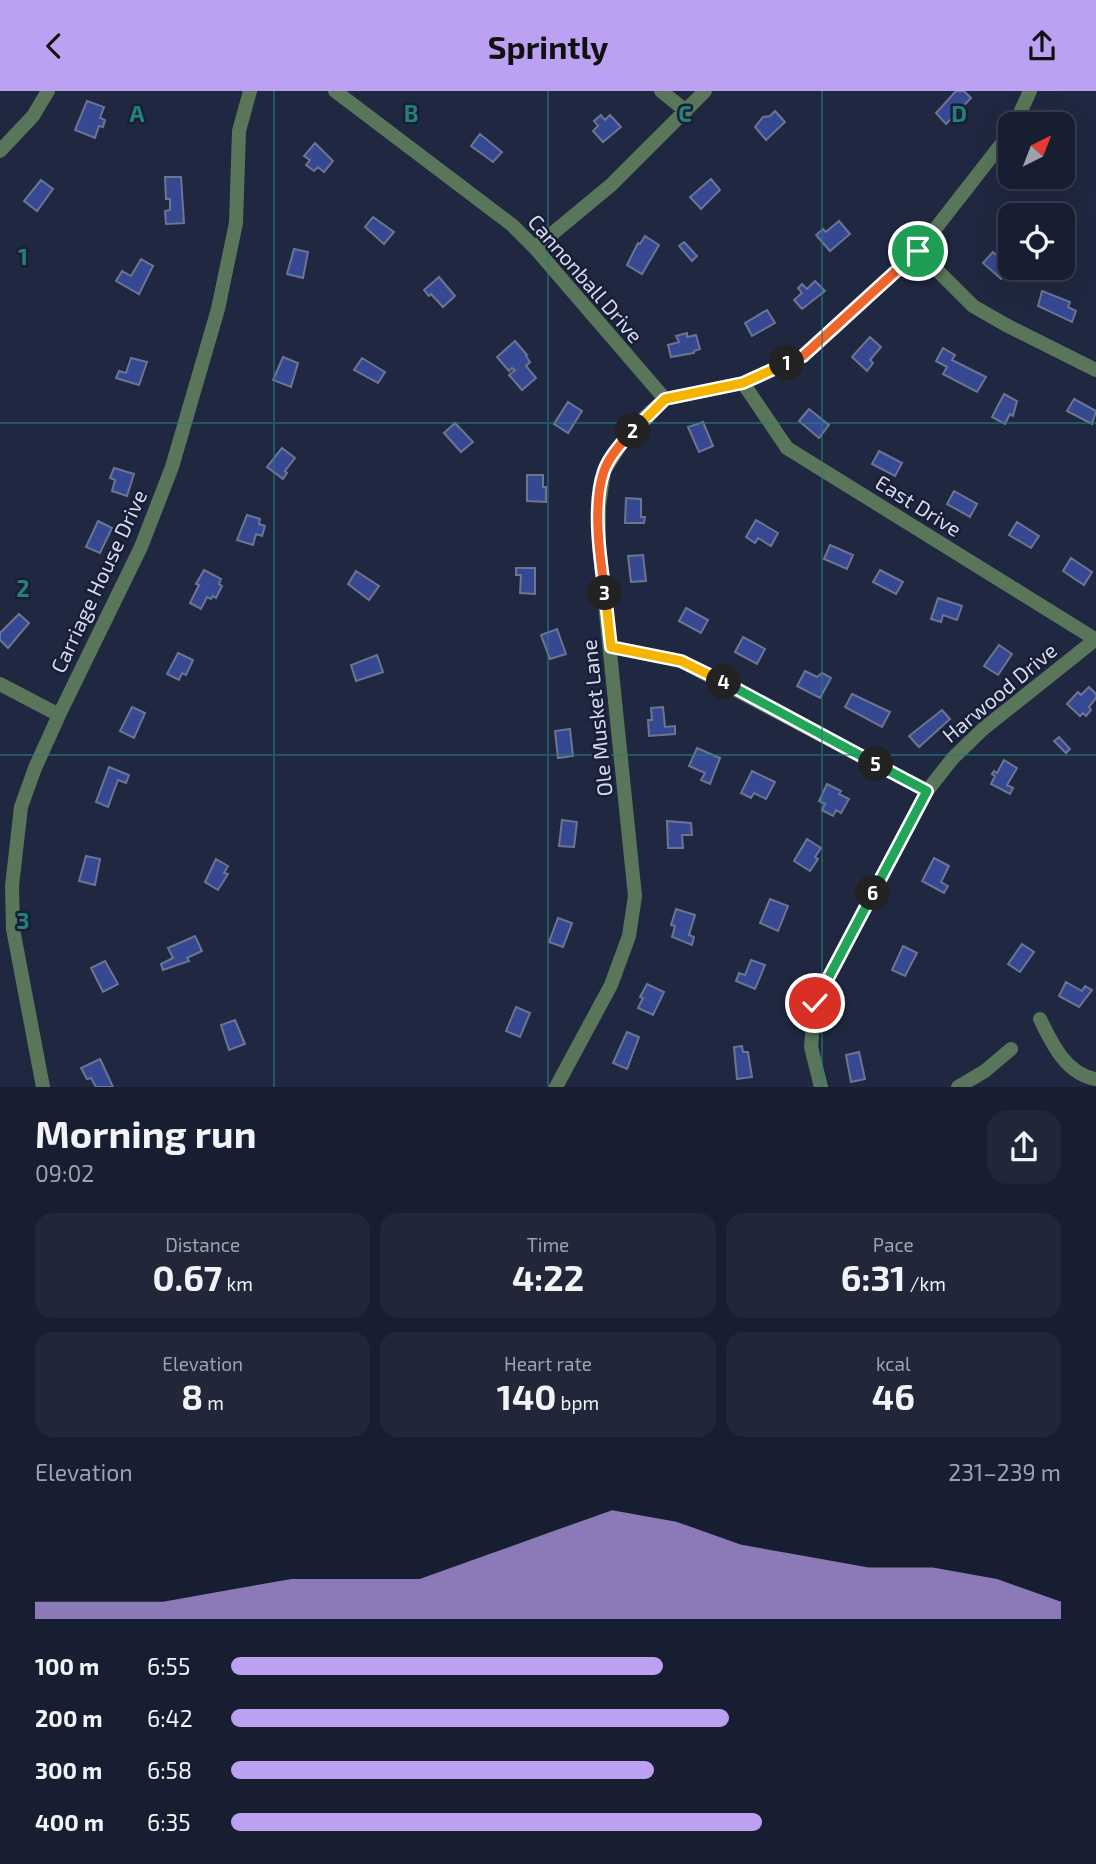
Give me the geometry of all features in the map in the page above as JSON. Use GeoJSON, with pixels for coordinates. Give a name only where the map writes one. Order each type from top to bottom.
{"type":"FeatureCollection","features":[{"type":"Feature","properties":{"kind":"street"},"geometry":{"type":"LineString","coordinates":[[0,151],[33,116],[48,91]]}},
{"type":"Feature","properties":{"kind":"street","name":"Carriage House Drive"},"geometry":{"type":"LineString","coordinates":[[43,1087],[15,945],[12,886],[21,807],[59,715],[141,547],[173,467],[218,310],[236,223],[239,131],[250,91]]}},
{"type":"Feature","properties":{"kind":"street","name":"Cannonball Drive"},"geometry":{"type":"LineString","coordinates":[[335,91],[512,225],[665,399]]}},
{"type":"Feature","properties":{"kind":"street"},"geometry":{"type":"LineString","coordinates":[[661,91],[686,111]]}},
{"type":"Feature","properties":{"kind":"street"},"geometry":{"type":"LineString","coordinates":[[535,248],[611,185],[705,91]]}},
{"type":"Feature","properties":{"kind":"street"},"geometry":{"type":"LineString","coordinates":[[1020,112],[1030,91]]}},
{"type":"Feature","properties":{"kind":"street"},"geometry":{"type":"LineString","coordinates":[[665,399],[743,383],[803,356],[918,251],[998,148]]}},
{"type":"Feature","properties":{"kind":"street"},"geometry":{"type":"LineString","coordinates":[[918,251],[973,306],[1096,370]]}},
{"type":"Feature","properties":{"kind":"street","name":"East Drive"},"geometry":{"type":"LineString","coordinates":[[743,383],[788,448],[1096,639]]}},
{"type":"Feature","properties":{"kind":"street","name":"Ole Musket Lane"},"geometry":{"type":"LineString","coordinates":[[556,1087],[611,985],[629,936],[635,896],[599,545],[599,506],[604,471],[621,444],[665,399]]}},
{"type":"Feature","properties":{"kind":"street","name":"Harwood Drive"},"geometry":{"type":"LineString","coordinates":[[821,1087],[811,1047],[815,1003],[927,791],[953,758],[983,729],[1096,639]]}},
{"type":"Feature","properties":{"kind":"street"},"geometry":{"type":"LineString","coordinates":[[611,647],[681,661],[927,791]]}},
{"type":"Feature","properties":{"kind":"street"},"geometry":{"type":"LineString","coordinates":[[0,684],[59,715]]}},
{"type":"Feature","properties":{"kind":"street"},"geometry":{"type":"LineString","coordinates":[[1040,1019],[1055,1051],[1070,1066],[1088,1078],[1096,1079]]}},
{"type":"Feature","properties":{"kind":"street"},"geometry":{"type":"LineString","coordinates":[[958,1087],[985,1071],[1011,1049]]}},
{"type":"Feature","properties":{"kind":"building"},"geometry":{"type":"Polygon","coordinates":[[[956,91],[964,91],[971,98],[946,124],[936,113],[956,91]]]}},
{"type":"Feature","properties":{"kind":"building"},"geometry":{"type":"Polygon","coordinates":[[[87,101],[104,107],[100,118],[105,120],[103,127],[99,126],[95,138],[75,130],[87,101]]]}},
{"type":"Feature","properties":{"kind":"building"},"geometry":{"type":"Polygon","coordinates":[[[775,111],[785,122],[766,140],[755,127],[763,117],[770,116],[775,111]]]}},
{"type":"Feature","properties":{"kind":"building"},"geometry":{"type":"Polygon","coordinates":[[[601,115],[605,120],[610,115],[621,127],[603,142],[593,131],[598,126],[594,121],[601,115]]]}},
{"type":"Feature","properties":{"kind":"building"},"geometry":{"type":"Polygon","coordinates":[[[480,134],[502,152],[493,162],[471,146],[480,134]]]}},
{"type":"Feature","properties":{"kind":"building"},"geometry":{"type":"Polygon","coordinates":[[[315,143],[333,161],[324,172],[318,167],[314,171],[306,165],[310,160],[304,156],[315,143]]]}},
{"type":"Feature","properties":{"kind":"building"},"geometry":{"type":"Polygon","coordinates":[[[165,177],[181,177],[184,223],[166,224],[165,211],[170,210],[170,199],[166,199],[165,177]]]}},
{"type":"Feature","properties":{"kind":"building"},"geometry":{"type":"Polygon","coordinates":[[[711,179],[720,190],[701,209],[690,197],[711,179]]]}},
{"type":"Feature","properties":{"kind":"building"},"geometry":{"type":"Polygon","coordinates":[[[41,180],[53,189],[37,211],[24,201],[41,180]]]}},
{"type":"Feature","properties":{"kind":"building"},"geometry":{"type":"Polygon","coordinates":[[[373,217],[394,232],[384,244],[365,227],[373,217]]]}},
{"type":"Feature","properties":{"kind":"building"},"geometry":{"type":"Polygon","coordinates":[[[839,221],[850,234],[830,251],[816,235],[823,229],[826,232],[839,221]]]}},
{"type":"Feature","properties":{"kind":"building"},"geometry":{"type":"Polygon","coordinates":[[[645,236],[659,245],[642,274],[627,265],[638,243],[640,244],[645,236]]]}},
{"type":"Feature","properties":{"kind":"building"},"geometry":{"type":"Polygon","coordinates":[[[684,242],[697,256],[692,261],[679,246],[684,242]]]}},
{"type":"Feature","properties":{"kind":"building"},"geometry":{"type":"Polygon","coordinates":[[[294,249],[308,252],[303,278],[287,274],[294,249]]]}},
{"type":"Feature","properties":{"kind":"building"},"geometry":{"type":"Polygon","coordinates":[[[993,252],[998,256],[998,276],[983,263],[993,252]]]}},
{"type":"Feature","properties":{"kind":"building"},"geometry":{"type":"Polygon","coordinates":[[[141,259],[153,266],[139,294],[116,281],[122,271],[131,276],[141,259]]]}},
{"type":"Feature","properties":{"kind":"building"},"geometry":{"type":"Polygon","coordinates":[[[439,277],[455,296],[443,307],[424,290],[439,277]]]}},
{"type":"Feature","properties":{"kind":"building"},"geometry":{"type":"Polygon","coordinates":[[[815,281],[825,291],[802,309],[794,300],[802,293],[798,288],[802,284],[807,289],[815,281]]]}},
{"type":"Feature","properties":{"kind":"building"},"geometry":{"type":"Polygon","coordinates":[[[1042,291],[1070,302],[1068,307],[1076,311],[1072,322],[1038,306],[1042,291]]]}},
{"type":"Feature","properties":{"kind":"building"},"geometry":{"type":"Polygon","coordinates":[[[767,310],[775,323],[752,336],[745,323],[767,310]]]}},
{"type":"Feature","properties":{"kind":"building"},"geometry":{"type":"Polygon","coordinates":[[[687,333],[687,337],[696,335],[700,349],[694,353],[671,357],[668,345],[679,342],[676,336],[687,333]]]}},
{"type":"Feature","properties":{"kind":"building"},"geometry":{"type":"Polygon","coordinates":[[[870,337],[881,347],[870,360],[873,363],[867,371],[852,357],[870,337]]]}},
{"type":"Feature","properties":{"kind":"building"},"geometry":{"type":"Polygon","coordinates":[[[515,341],[527,355],[530,362],[526,366],[536,378],[522,390],[509,375],[515,370],[512,368],[509,371],[497,357],[515,341]]]}},
{"type":"Feature","properties":{"kind":"building"},"geometry":{"type":"Polygon","coordinates":[[[943,348],[955,355],[952,360],[986,377],[977,392],[943,374],[947,367],[936,361],[943,348]]]}},
{"type":"Feature","properties":{"kind":"building"},"geometry":{"type":"Polygon","coordinates":[[[283,357],[298,363],[291,387],[273,380],[283,357]]]}},
{"type":"Feature","properties":{"kind":"building"},"geometry":{"type":"Polygon","coordinates":[[[131,358],[147,362],[139,385],[116,378],[119,371],[126,373],[131,358]]]}},
{"type":"Feature","properties":{"kind":"building"},"geometry":{"type":"Polygon","coordinates":[[[362,358],[385,372],[378,383],[354,370],[362,358]]]}},
{"type":"Feature","properties":{"kind":"building"},"geometry":{"type":"Polygon","coordinates":[[[1004,394],[1017,401],[1013,416],[1010,414],[1005,424],[992,417],[1004,394]]]}},
{"type":"Feature","properties":{"kind":"building"},"geometry":{"type":"Polygon","coordinates":[[[1074,399],[1096,411],[1092,424],[1067,411],[1074,399]]]}},
{"type":"Feature","properties":{"kind":"building"},"geometry":{"type":"Polygon","coordinates":[[[568,402],[582,411],[568,433],[554,424],[568,402]]]}},
{"type":"Feature","properties":{"kind":"building"},"geometry":{"type":"Polygon","coordinates":[[[809,409],[829,425],[819,438],[799,421],[809,409]]]}},
{"type":"Feature","properties":{"kind":"building"},"geometry":{"type":"Polygon","coordinates":[[[703,422],[713,446],[699,452],[688,427],[703,422]]]}},
{"type":"Feature","properties":{"kind":"building"},"geometry":{"type":"Polygon","coordinates":[[[455,423],[473,442],[461,452],[444,433],[455,423]]]}},
{"type":"Feature","properties":{"kind":"building"},"geometry":{"type":"Polygon","coordinates":[[[282,448],[295,458],[285,471],[287,473],[283,479],[267,467],[282,448]]]}},
{"type":"Feature","properties":{"kind":"building"},"geometry":{"type":"Polygon","coordinates":[[[879,451],[902,463],[895,476],[872,464],[879,451]]]}},
{"type":"Feature","properties":{"kind":"building"},"geometry":{"type":"Polygon","coordinates":[[[114,468],[134,474],[127,496],[112,491],[115,480],[110,478],[114,468]]]}},
{"type":"Feature","properties":{"kind":"building"},"geometry":{"type":"Polygon","coordinates":[[[527,475],[543,475],[546,502],[527,501],[527,475]]]}},
{"type":"Feature","properties":{"kind":"building"},"geometry":{"type":"Polygon","coordinates":[[[954,491],[977,504],[970,517],[947,504],[954,491]]]}},
{"type":"Feature","properties":{"kind":"building"},"geometry":{"type":"Polygon","coordinates":[[[626,498],[641,499],[641,517],[645,517],[644,523],[625,523],[626,498]]]}},
{"type":"Feature","properties":{"kind":"building"},"geometry":{"type":"Polygon","coordinates":[[[247,515],[260,519],[259,524],[265,526],[262,536],[256,534],[253,545],[237,540],[247,515]]]}},
{"type":"Feature","properties":{"kind":"building"},"geometry":{"type":"Polygon","coordinates":[[[756,520],[778,533],[771,546],[758,538],[755,543],[746,537],[756,520]]]}},
{"type":"Feature","properties":{"kind":"building"},"geometry":{"type":"Polygon","coordinates":[[[98,521],[112,528],[100,553],[86,547],[98,521]]]}},
{"type":"Feature","properties":{"kind":"building"},"geometry":{"type":"Polygon","coordinates":[[[1017,522],[1039,536],[1031,548],[1009,535],[1017,522]]]}},
{"type":"Feature","properties":{"kind":"building"},"geometry":{"type":"Polygon","coordinates":[[[830,545],[853,555],[847,569],[824,559],[830,545]]]}},
{"type":"Feature","properties":{"kind":"building"},"geometry":{"type":"Polygon","coordinates":[[[643,555],[646,581],[631,582],[628,556],[643,555]]]}},
{"type":"Feature","properties":{"kind":"building"},"geometry":{"type":"Polygon","coordinates":[[[1071,558],[1092,572],[1084,585],[1063,571],[1071,558]]]}},
{"type":"Feature","properties":{"kind":"building"},"geometry":{"type":"Polygon","coordinates":[[[516,568],[535,568],[535,594],[520,593],[521,575],[516,575],[516,568]]]}},
{"type":"Feature","properties":{"kind":"building"},"geometry":{"type":"Polygon","coordinates":[[[204,570],[221,579],[219,584],[222,586],[216,598],[207,597],[201,609],[190,603],[204,570]]]}},
{"type":"Feature","properties":{"kind":"building"},"geometry":{"type":"Polygon","coordinates":[[[880,570],[903,582],[896,594],[873,582],[880,570]]]}},
{"type":"Feature","properties":{"kind":"building"},"geometry":{"type":"Polygon","coordinates":[[[356,571],[379,586],[369,600],[348,584],[356,571]]]}},
{"type":"Feature","properties":{"kind":"building"},"geometry":{"type":"Polygon","coordinates":[[[938,598],[962,606],[957,620],[943,615],[941,622],[931,619],[938,598]]]}},
{"type":"Feature","properties":{"kind":"building"},"geometry":{"type":"Polygon","coordinates":[[[686,608],[708,620],[701,633],[679,621],[686,608]]]}},
{"type":"Feature","properties":{"kind":"building"},"geometry":{"type":"Polygon","coordinates":[[[19,614],[29,623],[8,648],[0,640],[0,633],[19,614]]]}},
{"type":"Feature","properties":{"kind":"building"},"geometry":{"type":"Polygon","coordinates":[[[557,629],[566,654],[550,659],[541,635],[557,629]]]}},
{"type":"Feature","properties":{"kind":"building"},"geometry":{"type":"Polygon","coordinates":[[[743,637],[765,649],[757,664],[735,652],[743,637]]]}},
{"type":"Feature","properties":{"kind":"building"},"geometry":{"type":"Polygon","coordinates":[[[999,645],[1012,654],[998,675],[984,666],[999,645]]]}},
{"type":"Feature","properties":{"kind":"building"},"geometry":{"type":"Polygon","coordinates":[[[178,653],[193,660],[186,675],[182,673],[179,680],[167,674],[178,653]]]}},
{"type":"Feature","properties":{"kind":"building"},"geometry":{"type":"Polygon","coordinates":[[[377,655],[383,672],[356,681],[351,665],[377,655]]]}},
{"type":"Feature","properties":{"kind":"building"},"geometry":{"type":"Polygon","coordinates":[[[805,671],[817,677],[822,673],[831,678],[820,698],[797,686],[805,671]]]}},
{"type":"Feature","properties":{"kind":"building"},"geometry":{"type":"Polygon","coordinates":[[[1089,687],[1096,694],[1096,698],[1086,716],[1083,713],[1080,716],[1067,704],[1078,692],[1081,695],[1089,687]]]}},
{"type":"Feature","properties":{"kind":"building"},"geometry":{"type":"Polygon","coordinates":[[[852,694],[890,712],[882,727],[845,707],[852,694]]]}},
{"type":"Feature","properties":{"kind":"building"},"geometry":{"type":"Polygon","coordinates":[[[132,707],[145,713],[134,738],[120,731],[132,707]]]}},
{"type":"Feature","properties":{"kind":"building"},"geometry":{"type":"Polygon","coordinates":[[[663,707],[665,727],[675,726],[675,734],[649,736],[648,720],[652,720],[651,708],[663,707]]]}},
{"type":"Feature","properties":{"kind":"building"},"geometry":{"type":"Polygon","coordinates":[[[942,710],[950,719],[919,747],[909,736],[942,710]]]}},
{"type":"Feature","properties":{"kind":"building"},"geometry":{"type":"Polygon","coordinates":[[[570,729],[573,756],[558,758],[555,731],[570,729]]]}},
{"type":"Feature","properties":{"kind":"building"},"geometry":{"type":"Polygon","coordinates":[[[1059,737],[1070,749],[1066,753],[1054,741],[1059,737]]]}},
{"type":"Feature","properties":{"kind":"building"},"geometry":{"type":"Polygon","coordinates":[[[697,748],[720,758],[710,784],[701,780],[705,773],[689,766],[697,748]]]}},
{"type":"Feature","properties":{"kind":"building"},"geometry":{"type":"Polygon","coordinates":[[[1004,760],[1017,768],[1007,785],[1013,788],[1010,794],[991,784],[995,776],[992,774],[994,771],[997,773],[1004,760]]]}},
{"type":"Feature","properties":{"kind":"building"},"geometry":{"type":"Polygon","coordinates":[[[109,767],[129,775],[126,783],[118,780],[108,807],[96,802],[109,767]]]}},
{"type":"Feature","properties":{"kind":"building"},"geometry":{"type":"Polygon","coordinates":[[[752,771],[775,782],[766,799],[754,793],[751,798],[741,793],[752,771]]]}},
{"type":"Feature","properties":{"kind":"building"},"geometry":{"type":"Polygon","coordinates":[[[827,784],[841,791],[839,794],[849,799],[841,813],[836,810],[833,816],[822,810],[825,804],[819,801],[827,784]]]}},
{"type":"Feature","properties":{"kind":"building"},"geometry":{"type":"Polygon","coordinates":[[[562,820],[577,822],[574,847],[559,846],[562,820]]]}},
{"type":"Feature","properties":{"kind":"building"},"geometry":{"type":"Polygon","coordinates":[[[667,821],[691,823],[692,835],[682,835],[683,848],[668,848],[667,821]]]}},
{"type":"Feature","properties":{"kind":"building"},"geometry":{"type":"Polygon","coordinates":[[[807,839],[821,848],[810,871],[794,861],[807,839]]]}},
{"type":"Feature","properties":{"kind":"building"},"geometry":{"type":"Polygon","coordinates":[[[86,856],[100,859],[95,885],[79,881],[86,856]]]}},
{"type":"Feature","properties":{"kind":"building"},"geometry":{"type":"Polygon","coordinates":[[[934,858],[949,866],[941,882],[948,886],[944,893],[922,881],[934,858]]]}},
{"type":"Feature","properties":{"kind":"building"},"geometry":{"type":"Polygon","coordinates":[[[216,859],[228,866],[224,873],[228,874],[218,890],[205,882],[216,859]]]}},
{"type":"Feature","properties":{"kind":"building"},"geometry":{"type":"Polygon","coordinates":[[[770,899],[788,906],[778,931],[760,923],[770,899]]]}},
{"type":"Feature","properties":{"kind":"building"},"geometry":{"type":"Polygon","coordinates":[[[676,909],[695,915],[689,935],[694,937],[692,945],[672,937],[675,926],[671,925],[676,909]]]}},
{"type":"Feature","properties":{"kind":"building"},"geometry":{"type":"Polygon","coordinates":[[[558,918],[572,923],[563,947],[549,942],[558,918]]]}},
{"type":"Feature","properties":{"kind":"building"},"geometry":{"type":"Polygon","coordinates":[[[195,936],[202,951],[187,958],[189,961],[163,970],[161,964],[173,958],[168,948],[195,936]]]}},
{"type":"Feature","properties":{"kind":"building"},"geometry":{"type":"Polygon","coordinates":[[[1022,944],[1034,952],[1020,972],[1008,964],[1022,944]]]}},
{"type":"Feature","properties":{"kind":"building"},"geometry":{"type":"Polygon","coordinates":[[[903,946],[917,953],[905,976],[892,970],[903,946]]]}},
{"type":"Feature","properties":{"kind":"building"},"geometry":{"type":"Polygon","coordinates":[[[751,960],[765,965],[755,989],[736,981],[739,973],[745,975],[751,960]]]}},
{"type":"Feature","properties":{"kind":"building"},"geometry":{"type":"Polygon","coordinates":[[[105,961],[118,984],[103,992],[91,968],[105,961]]]}},
{"type":"Feature","properties":{"kind":"building"},"geometry":{"type":"Polygon","coordinates":[[[1066,982],[1082,991],[1085,986],[1092,990],[1079,1007],[1059,996],[1066,982]]]}},
{"type":"Feature","properties":{"kind":"building"},"geometry":{"type":"Polygon","coordinates":[[[647,984],[664,992],[653,1015],[638,1008],[647,984]]]}},
{"type":"Feature","properties":{"kind":"building"},"geometry":{"type":"Polygon","coordinates":[[[516,1007],[530,1013],[520,1037],[506,1031],[516,1007]]]}},
{"type":"Feature","properties":{"kind":"building"},"geometry":{"type":"Polygon","coordinates":[[[235,1020],[245,1044],[229,1050],[221,1025],[235,1020]]]}},
{"type":"Feature","properties":{"kind":"building"},"geometry":{"type":"Polygon","coordinates":[[[627,1032],[639,1037],[627,1069],[613,1063],[627,1032]]]}},
{"type":"Feature","properties":{"kind":"building"},"geometry":{"type":"Polygon","coordinates":[[[742,1046],[743,1052],[748,1052],[752,1077],[737,1079],[734,1047],[742,1046]]]}},
{"type":"Feature","properties":{"kind":"building"},"geometry":{"type":"Polygon","coordinates":[[[859,1052],[865,1079],[851,1082],[846,1055],[859,1052]]]}},
{"type":"Feature","properties":{"kind":"building"},"geometry":{"type":"Polygon","coordinates":[[[100,1059],[113,1087],[96,1087],[91,1078],[87,1079],[81,1068],[100,1059]]]}},
{"type":"Feature","properties":{"kind":"route"},"geometry":{"type":"LineString","coordinates":[[815,1003],[927,791],[681,661],[611,647],[599,545],[599,506],[604,471],[621,444],[665,399],[743,383],[803,356],[918,251]]}}]}
